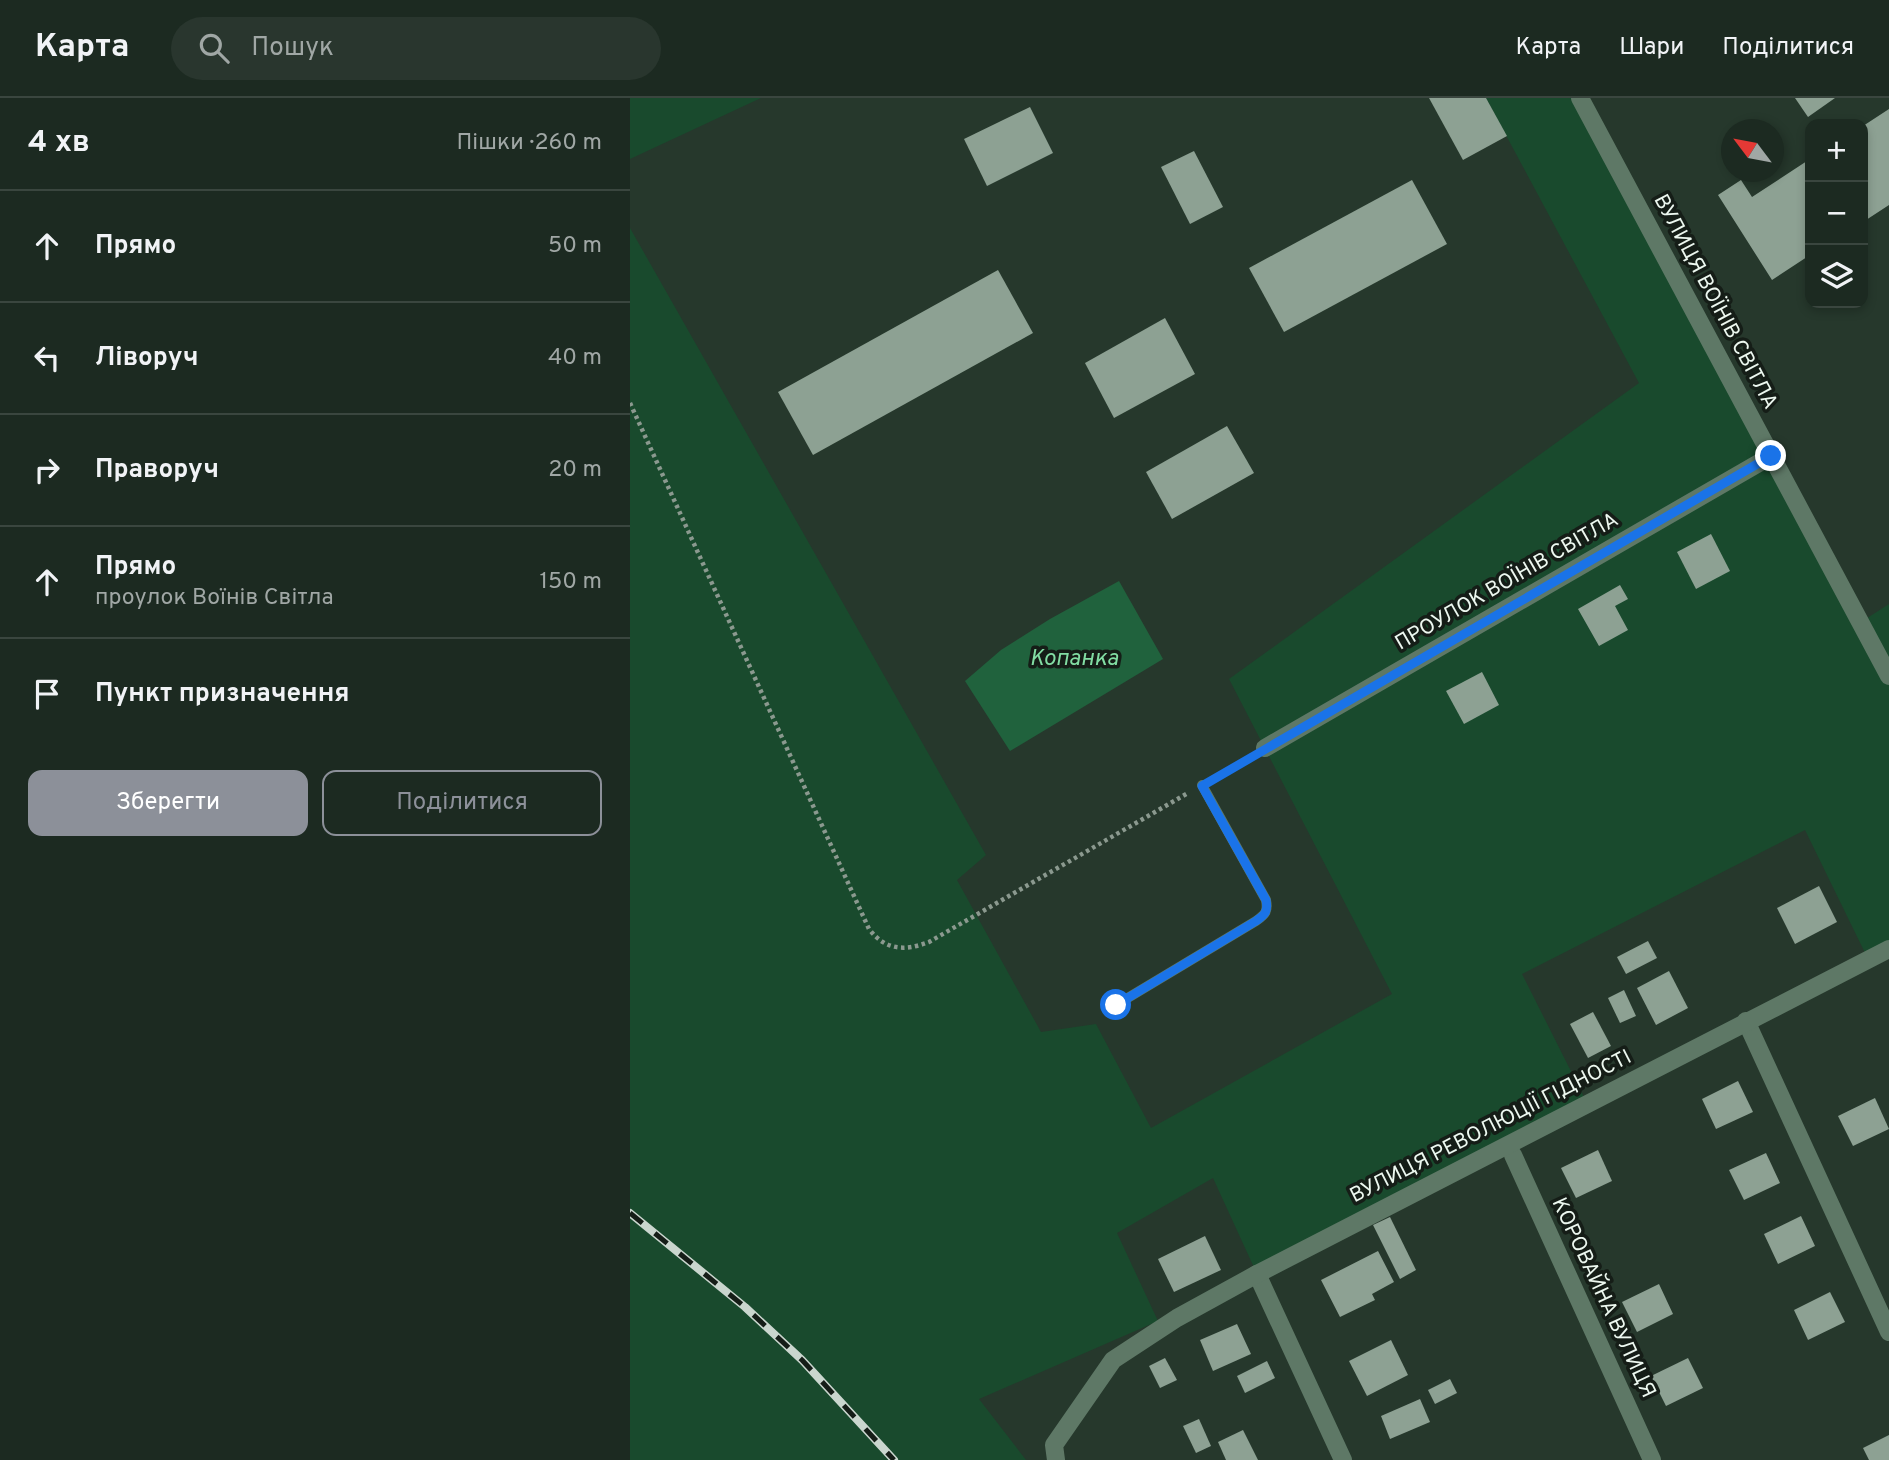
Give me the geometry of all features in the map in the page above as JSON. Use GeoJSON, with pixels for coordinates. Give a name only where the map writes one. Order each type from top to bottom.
{"type":"FeatureCollection","features":[{"type":"Feature","properties":{"kind":"street","name":"ВУЛИЦЯ ВОЇНІВ СВІТЛА"},"geometry":{"type":"LineString","coordinates":[[1580,98],[1889,676]]}},
{"type":"Feature","properties":{"kind":"street","name":"ПРОУЛОК ВОЇНІВ СВІТЛА"},"geometry":{"type":"LineString","coordinates":[[1265,748],[1771,456]]}},
{"type":"Feature","properties":{"kind":"street","name":"ВУЛИЦЯ РЕВОЛЮЦІЇ ГІДНОСТІ"},"geometry":{"type":"LineString","coordinates":[[1056,1460],[1054,1444],[1112,1360],[1177,1318],[1257,1274],[1889,949]]}},
{"type":"Feature","properties":{"kind":"street"},"geometry":{"type":"LineString","coordinates":[[1746,1021],[1889,1332]]}},
{"type":"Feature","properties":{"kind":"street","name":"КОРОВАЙНА ВУЛИЦЯ"},"geometry":{"type":"LineString","coordinates":[[1513,1155],[1653,1460]]}},
{"type":"Feature","properties":{"kind":"street"},"geometry":{"type":"LineString","coordinates":[[1257,1274],[1343,1460]]}},
{"type":"Feature","properties":{"kind":"lane"},"geometry":{"type":"LineString","coordinates":[[1116,1005],[1256,921],[1265,915],[1268,909],[1266,900],[1202,786]]}},
{"type":"Feature","properties":{"kind":"path"},"geometry":{"type":"LineString","coordinates":[[630,403],[869,929],[877,939],[888,946],[913,948],[929,942],[1265,748]]}},
{"type":"Feature","properties":{"kind":"shaded area"},"geometry":{"type":"Polygon","coordinates":[[[630,98],[761,98],[630,159],[630,98]]]}},
{"type":"Feature","properties":{"kind":"shaded area"},"geometry":{"type":"Polygon","coordinates":[[[1486,98],[1579,98],[1861,622],[1889,604],[1889,948],[1868,959],[1805,830],[1522,974],[1587,1103],[1257,1274],[1213,1178],[1117,1233],[1158,1321],[979,1399],[1026,1460],[630,1460],[630,228],[986,855],[957,880],[1041,1032],[1096,1024],[1151,1128],[1392,994],[1229,679],[1639,383],[1486,98]]]}},
{"type":"Feature","properties":{"kind":"water","name":"Копанка"},"geometry":{"type":"Polygon","coordinates":[[[1119,581],[1163,659],[1010,751],[965,681],[1001,650],[1119,581]]]}},
{"type":"Feature","properties":{"kind":"building"},"geometry":{"type":"Polygon","coordinates":[[[1429,98],[1486,98],[1507,136],[1463,160],[1429,98]]]}},
{"type":"Feature","properties":{"kind":"building"},"geometry":{"type":"Polygon","coordinates":[[[1795,98],[1835,98],[1808,117],[1795,98]]]}},
{"type":"Feature","properties":{"kind":"building"},"geometry":{"type":"Polygon","coordinates":[[[1030,107],[1053,153],[987,186],[964,139],[1030,107]]]}},
{"type":"Feature","properties":{"kind":"building"},"geometry":{"type":"Polygon","coordinates":[[[1889,109],[1889,205],[1868,219],[1868,182],[1868,123],[1889,109]]]}},
{"type":"Feature","properties":{"kind":"building"},"geometry":{"type":"Polygon","coordinates":[[[1194,151],[1223,207],[1190,224],[1161,167],[1194,151]]]}},
{"type":"Feature","properties":{"kind":"building"},"geometry":{"type":"Polygon","coordinates":[[[1805,162],[1805,258],[1772,280],[1718,195],[1742,182],[1752,197],[1775,182],[1784,182],[1784,176],[1805,162]]]}},
{"type":"Feature","properties":{"kind":"building"},"geometry":{"type":"Polygon","coordinates":[[[1412,180],[1447,244],[1284,332],[1249,268],[1412,180]]]}},
{"type":"Feature","properties":{"kind":"building"},"geometry":{"type":"Polygon","coordinates":[[[998,270],[1033,333],[813,455],[778,392],[998,270]]]}},
{"type":"Feature","properties":{"kind":"building"},"geometry":{"type":"Polygon","coordinates":[[[1165,318],[1195,374],[1114,418],[1085,363],[1165,318]]]}},
{"type":"Feature","properties":{"kind":"building"},"geometry":{"type":"Polygon","coordinates":[[[1227,426],[1254,473],[1172,519],[1146,472],[1227,426]]]}},
{"type":"Feature","properties":{"kind":"building"},"geometry":{"type":"Polygon","coordinates":[[[1711,534],[1730,571],[1696,589],[1677,552],[1711,534]]]}},
{"type":"Feature","properties":{"kind":"building"},"geometry":{"type":"Polygon","coordinates":[[[1620,585],[1628,599],[1615,606],[1628,630],[1599,646],[1578,609],[1620,585]]]}},
{"type":"Feature","properties":{"kind":"building"},"geometry":{"type":"Polygon","coordinates":[[[1482,672],[1499,705],[1464,724],[1446,691],[1482,672]]]}},
{"type":"Feature","properties":{"kind":"building"},"geometry":{"type":"Polygon","coordinates":[[[1819,886],[1837,922],[1795,944],[1777,908],[1819,886]]]}},
{"type":"Feature","properties":{"kind":"building"},"geometry":{"type":"Polygon","coordinates":[[[1648,941],[1657,958],[1626,974],[1617,957],[1648,941]]]}},
{"type":"Feature","properties":{"kind":"building"},"geometry":{"type":"Polygon","coordinates":[[[1669,971],[1688,1008],[1656,1025],[1637,988],[1669,971]]]}},
{"type":"Feature","properties":{"kind":"building"},"geometry":{"type":"Polygon","coordinates":[[[1624,990],[1636,1016],[1620,1023],[1608,998],[1624,990]]]}},
{"type":"Feature","properties":{"kind":"building"},"geometry":{"type":"Polygon","coordinates":[[[1593,1012],[1611,1046],[1588,1058],[1570,1024],[1593,1012]]]}},
{"type":"Feature","properties":{"kind":"building"},"geometry":{"type":"Polygon","coordinates":[[[1738,1081],[1753,1112],[1716,1129],[1702,1099],[1738,1081]]]}},
{"type":"Feature","properties":{"kind":"building"},"geometry":{"type":"Polygon","coordinates":[[[1875,1098],[1889,1129],[1853,1146],[1838,1116],[1875,1098]]]}},
{"type":"Feature","properties":{"kind":"building"},"geometry":{"type":"Polygon","coordinates":[[[1598,1150],[1612,1181],[1576,1198],[1561,1168],[1598,1150]]]}},
{"type":"Feature","properties":{"kind":"building"},"geometry":{"type":"Polygon","coordinates":[[[1766,1153],[1780,1183],[1744,1200],[1729,1170],[1766,1153]]]}},
{"type":"Feature","properties":{"kind":"building"},"geometry":{"type":"Polygon","coordinates":[[[1801,1216],[1815,1246],[1778,1264],[1764,1234],[1801,1216]]]}},
{"type":"Feature","properties":{"kind":"building"},"geometry":{"type":"Polygon","coordinates":[[[1390,1217],[1416,1270],[1400,1279],[1373,1225],[1390,1217]]]}},
{"type":"Feature","properties":{"kind":"building"},"geometry":{"type":"Polygon","coordinates":[[[1205,1236],[1221,1270],[1174,1292],[1158,1259],[1205,1236]]]}},
{"type":"Feature","properties":{"kind":"building"},"geometry":{"type":"Polygon","coordinates":[[[1378,1251],[1394,1282],[1372,1294],[1375,1300],[1340,1317],[1321,1280],[1378,1251]]]}},
{"type":"Feature","properties":{"kind":"building"},"geometry":{"type":"Polygon","coordinates":[[[1659,1284],[1673,1314],[1637,1332],[1622,1302],[1659,1284]]]}},
{"type":"Feature","properties":{"kind":"building"},"geometry":{"type":"Polygon","coordinates":[[[1830,1292],[1845,1322],[1808,1340],[1794,1310],[1830,1292]]]}},
{"type":"Feature","properties":{"kind":"building"},"geometry":{"type":"Polygon","coordinates":[[[1237,1324],[1251,1354],[1213,1371],[1200,1340],[1237,1324]]]}},
{"type":"Feature","properties":{"kind":"building"},"geometry":{"type":"Polygon","coordinates":[[[1391,1340],[1408,1375],[1367,1396],[1349,1361],[1391,1340]]]}},
{"type":"Feature","properties":{"kind":"building"},"geometry":{"type":"Polygon","coordinates":[[[1165,1358],[1177,1380],[1160,1388],[1149,1366],[1165,1358]]]}},
{"type":"Feature","properties":{"kind":"building"},"geometry":{"type":"Polygon","coordinates":[[[1688,1358],[1703,1388],[1666,1406],[1651,1376],[1688,1358]]]}},
{"type":"Feature","properties":{"kind":"building"},"geometry":{"type":"Polygon","coordinates":[[[1267,1361],[1275,1378],[1245,1393],[1237,1376],[1267,1361]]]}},
{"type":"Feature","properties":{"kind":"building"},"geometry":{"type":"Polygon","coordinates":[[[1450,1379],[1457,1393],[1435,1404],[1428,1390],[1450,1379]]]}},
{"type":"Feature","properties":{"kind":"building"},"geometry":{"type":"Polygon","coordinates":[[[1420,1399],[1430,1422],[1390,1439],[1381,1416],[1420,1399]]]}},
{"type":"Feature","properties":{"kind":"building"},"geometry":{"type":"Polygon","coordinates":[[[1199,1419],[1211,1446],[1196,1453],[1183,1426],[1199,1419]]]}},
{"type":"Feature","properties":{"kind":"building"},"geometry":{"type":"Polygon","coordinates":[[[1243,1430],[1258,1460],[1226,1460],[1218,1442],[1243,1430]]]}},
{"type":"Feature","properties":{"kind":"building"},"geometry":{"type":"Polygon","coordinates":[[[1889,1435],[1889,1460],[1869,1460],[1863,1448],[1889,1435]]]}},
{"type":"Feature","properties":{"kind":"railway"},"geometry":{"type":"LineString","coordinates":[[630,1213],[745,1307],[802,1360],[894,1460]]}},
{"type":"Feature","properties":{"kind":"route"},"geometry":{"type":"LineString","coordinates":[[1116,1005],[1256,921],[1265,915],[1268,909],[1266,900],[1202,786],[1771,456]]}}]}
